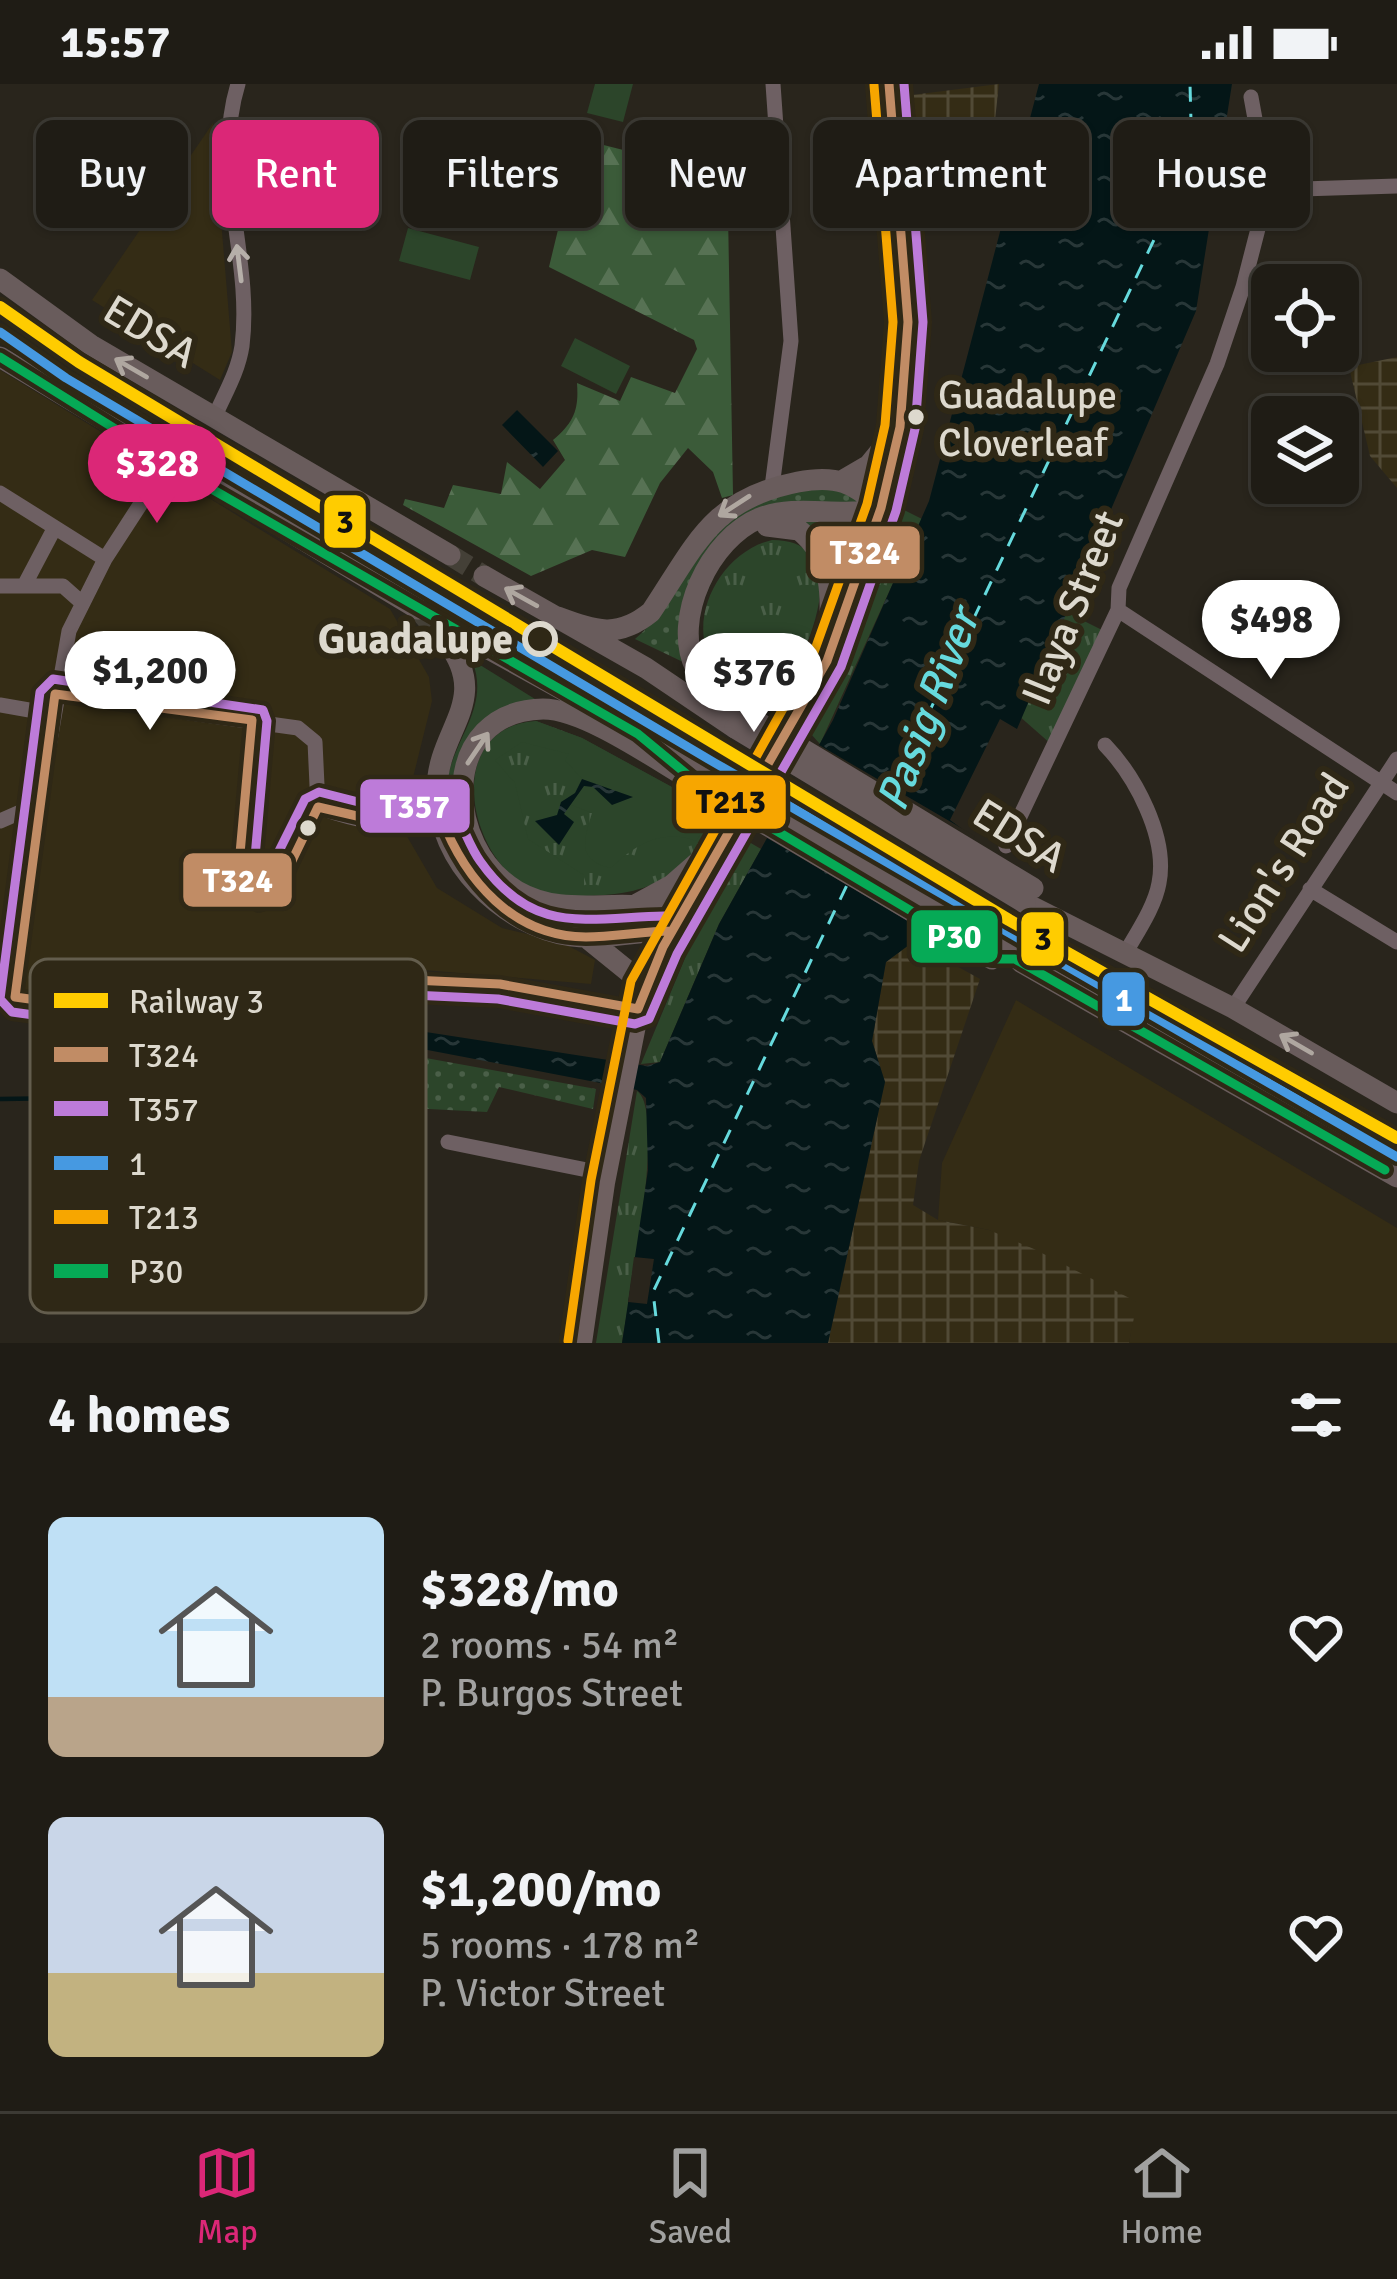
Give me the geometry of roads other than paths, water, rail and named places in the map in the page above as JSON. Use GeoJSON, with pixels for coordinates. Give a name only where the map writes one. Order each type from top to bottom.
{"type":"FeatureCollection","features":[{"type":"Feature","properties":{"kind":"highway","name":"EDSA"},"geometry":{"type":"LineString","coordinates":[[0,279],[91,345],[449,555]]}},
{"type":"Feature","properties":{"kind":"highway"},"geometry":{"type":"LineString","coordinates":[[0,357],[210,488],[418,609]]}},
{"type":"Feature","properties":{"kind":"highway"},"geometry":{"type":"LineString","coordinates":[[558,617],[610,633],[638,622],[651,612],[704,529],[741,500],[772,487],[845,479],[869,465],[900,428]]}},
{"type":"Feature","properties":{"kind":"highway"},"geometry":{"type":"LineString","coordinates":[[845,479],[881,508]]}},
{"type":"Feature","properties":{"kind":"highway"},"geometry":{"type":"LineString","coordinates":[[742,719],[702,680],[689,641],[703,578],[737,532],[760,518],[785,512],[850,514],[881,508]]}},
{"type":"Feature","properties":{"kind":"highway"},"geometry":{"type":"LineString","coordinates":[[737,532],[792,527],[818,551],[830,586],[827,661]]}},
{"type":"Feature","properties":{"kind":"highway","name":"EDSA"},"geometry":{"type":"LineString","coordinates":[[484,576],[742,719],[1029,896],[1397,1103]]}},
{"type":"Feature","properties":{"kind":"highway"},"geometry":{"type":"LineString","coordinates":[[672,931],[631,929],[587,938],[538,927],[494,902],[461,863],[441,817],[439,770],[467,687],[450,636],[638,734],[703,780]]}},
{"type":"Feature","properties":{"kind":"highway"},"geometry":{"type":"LineString","coordinates":[[672,931],[660,909],[542,902],[495,873],[476,848],[461,808],[463,776],[473,749],[497,725],[540,709],[569,712],[703,780],[1397,1177]]}},
{"type":"Feature","properties":{"kind":"highway"},"geometry":{"type":"LineString","coordinates":[[631,906],[672,885],[728,836]]}},
{"type":"Feature","properties":{"kind":"highway"},"geometry":{"type":"LineString","coordinates":[[587,938],[645,985]]}},
{"type":"Feature","properties":{"kind":"main road"},"geometry":{"type":"LineString","coordinates":[[583,1343],[607,1174],[645,985],[827,661],[881,508],[900,428],[908,322],[889,84]]}},
{"type":"Feature","properties":{"kind":"street"},"geometry":{"type":"LineString","coordinates":[[215,416],[242,350],[244,304],[227,155],[228,114],[238,84]]}},
{"type":"Feature","properties":{"kind":"street"},"geometry":{"type":"LineString","coordinates":[[772,487],[791,340],[773,84]]}},
{"type":"Feature","properties":{"kind":"street"},"geometry":{"type":"LineString","coordinates":[[1251,98],[1255,120]]}},
{"type":"Feature","properties":{"kind":"street"},"geometry":{"type":"LineString","coordinates":[[1310,188],[1397,185]]}},
{"type":"Feature","properties":{"kind":"street","name":"Ilaya Street"},"geometry":{"type":"LineString","coordinates":[[1006,846],[1118,610],[1119,588],[1217,364],[1257,228]]}},
{"type":"Feature","properties":{"kind":"street"},"geometry":{"type":"LineString","coordinates":[[8,997],[55,694],[81,602],[151,488],[178,478],[210,488]]}},
{"type":"Feature","properties":{"kind":"street"},"geometry":{"type":"LineString","coordinates":[[0,493],[104,559]]}},
{"type":"Feature","properties":{"kind":"street"},"geometry":{"type":"LineString","coordinates":[[26,584],[54,529]]}},
{"type":"Feature","properties":{"kind":"street"},"geometry":{"type":"LineString","coordinates":[[0,586],[63,586],[81,602]]}},
{"type":"Feature","properties":{"kind":"street"},"geometry":{"type":"LineString","coordinates":[[1118,610],[1397,793]]}},
{"type":"Feature","properties":{"kind":"street"},"geometry":{"type":"LineString","coordinates":[[55,694],[298,728],[315,742],[318,807],[401,825],[422,826],[441,817]]}},
{"type":"Feature","properties":{"kind":"street"},"geometry":{"type":"LineString","coordinates":[[0,705],[52,714]]}},
{"type":"Feature","properties":{"kind":"street"},"geometry":{"type":"LineString","coordinates":[[1105,745],[1135,784],[1161,867],[1159,887],[1126,952]]}},
{"type":"Feature","properties":{"kind":"street","name":"Lion's Road"},"geometry":{"type":"LineString","coordinates":[[1233,1008],[1397,759]]}},
{"type":"Feature","properties":{"kind":"street"},"geometry":{"type":"LineString","coordinates":[[0,821],[38,803]]}},
{"type":"Feature","properties":{"kind":"street"},"geometry":{"type":"LineString","coordinates":[[1310,889],[1397,942]]}},
{"type":"Feature","properties":{"kind":"street"},"geometry":{"type":"LineString","coordinates":[[426,981],[500,984],[638,1009]]}},
{"type":"Feature","properties":{"kind":"street"},"geometry":{"type":"LineString","coordinates":[[448,1142],[607,1174]]}},
{"type":"Feature","properties":{"kind":"water","name":"Pasig River"},"geometry":{"type":"Polygon","coordinates":[[[1039,84],[1232,84],[1226,120],[1113,120],[1113,228],[1209,228],[1196,311],[1017,729],[1000,719],[950,820],[969,834],[913,942],[886,962],[872,1041],[885,1082],[828,1343],[622,1343],[648,1170],[646,1098],[637,1090],[426,1050],[426,1032],[647,1066],[660,1062],[719,924],[833,720],[929,501],[1001,228],[1089,228],[1089,120],[1030,120],[1039,84]]]}},
{"type":"Feature","properties":{"kind":"water"},"geometry":{"type":"Polygon","coordinates":[[[517,410],[558,451],[543,467],[502,425],[517,410]]]}},
{"type":"Feature","properties":{"kind":"water"},"geometry":{"type":"Polygon","coordinates":[[[582,779],[633,797],[612,805],[593,787],[584,786],[564,814],[574,822],[559,845],[535,821],[557,815],[561,802],[575,793],[582,779]]]}},
{"type":"Feature","properties":{"kind":"waterway"},"geometry":{"type":"LineString","coordinates":[[0,1099],[30,1099]]}},
{"type":"Feature","properties":{"kind":"tunnel"},"geometry":{"type":"LineString","coordinates":[[450,555],[484,576]]}},
{"type":"Feature","properties":{"kind":"tunnel"},"geometry":{"type":"LineString","coordinates":[[418,609],[447,642]]}},
{"type":"Feature","properties":{"kind":"rail line","name":"3"},"geometry":{"type":"LineString","coordinates":[[0,307],[79,362],[1009,920],[1397,1138]]}},
{"type":"Feature","properties":{"kind":"place","name":"Guadalupe Cloverleaf"},"geometry":{"type":"Point","coordinates":[916,417]}},
{"type":"Feature","properties":{"kind":"place","name":"Guadalupe"},"geometry":{"type":"Point","coordinates":[540,639]}}]}
